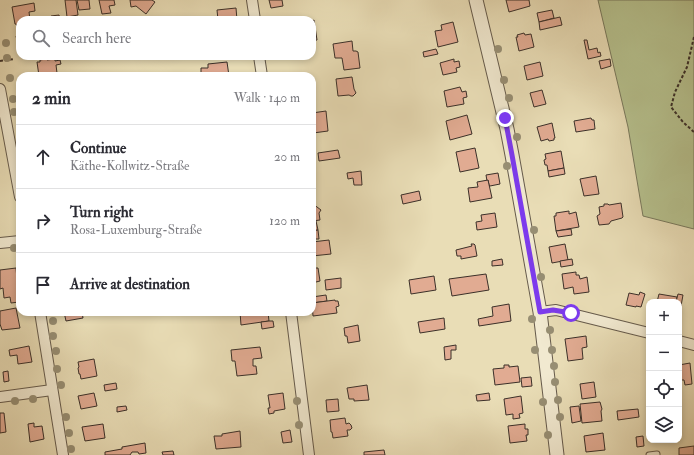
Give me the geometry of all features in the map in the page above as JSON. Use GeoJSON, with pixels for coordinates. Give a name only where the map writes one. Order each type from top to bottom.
{"type":"FeatureCollection","features":[{"type":"Feature","properties":{"kind":"street"},"geometry":{"type":"LineString","coordinates":[[252,0],[254,16]]}},
{"type":"Feature","properties":{"kind":"street"},"geometry":{"type":"LineString","coordinates":[[476,0],[507,129],[540,312],[557,455]]}},
{"type":"Feature","properties":{"kind":"street"},"geometry":{"type":"LineString","coordinates":[[260,60],[261,72]]}},
{"type":"Feature","properties":{"kind":"street"},"geometry":{"type":"LineString","coordinates":[[0,89],[16,175]]}},
{"type":"Feature","properties":{"kind":"street"},"geometry":{"type":"LineString","coordinates":[[0,243],[16,241]]}},
{"type":"Feature","properties":{"kind":"street"},"geometry":{"type":"LineString","coordinates":[[540,312],[556,310],[646,332]]}},
{"type":"Feature","properties":{"kind":"street"},"geometry":{"type":"LineString","coordinates":[[41,316],[63,455]]}},
{"type":"Feature","properties":{"kind":"street"},"geometry":{"type":"LineString","coordinates":[[292,316],[309,455]]}},
{"type":"Feature","properties":{"kind":"street"},"geometry":{"type":"LineString","coordinates":[[682,342],[694,345]]}},
{"type":"Feature","properties":{"kind":"street"},"geometry":{"type":"LineString","coordinates":[[0,397],[52,390]]}},
{"type":"Feature","properties":{"kind":"lane"},"geometry":{"type":"LineString","coordinates":[[649,455],[657,454]]}},
{"type":"Feature","properties":{"kind":"path"},"geometry":{"type":"LineString","coordinates":[[694,37],[687,67],[675,92],[671,108],[694,132]]}},
{"type":"Feature","properties":{"kind":"path"},"geometry":{"type":"LineString","coordinates":[[0,61],[14,59]]}},
{"type":"Feature","properties":{"kind":"green space"},"geometry":{"type":"Polygon","coordinates":[[[598,0],[694,0],[694,229],[643,216],[628,127],[598,0]]]}},
{"type":"Feature","properties":{"kind":"building"},"geometry":{"type":"Polygon","coordinates":[[[65,0],[76,0],[78,15],[67,16],[65,0]]]}},
{"type":"Feature","properties":{"kind":"building"},"geometry":{"type":"Polygon","coordinates":[[[77,0],[89,0],[90,9],[79,10],[77,0]]]}},
{"type":"Feature","properties":{"kind":"building"},"geometry":{"type":"Polygon","coordinates":[[[99,0],[114,0],[115,5],[109,6],[111,13],[102,14],[99,0]]]}},
{"type":"Feature","properties":{"kind":"building"},"geometry":{"type":"Polygon","coordinates":[[[130,0],[152,0],[155,2],[146,14],[136,6],[131,7],[130,0]]]}},
{"type":"Feature","properties":{"kind":"building"},"geometry":{"type":"Polygon","coordinates":[[[269,0],[282,0],[283,6],[271,8],[269,0]]]}},
{"type":"Feature","properties":{"kind":"building"},"geometry":{"type":"Polygon","coordinates":[[[506,0],[529,0],[530,6],[509,12],[506,0]]]}},
{"type":"Feature","properties":{"kind":"building"},"geometry":{"type":"Polygon","coordinates":[[[34,3],[35,11],[29,12],[30,16],[16,16],[15,24],[12,7],[34,3]]]}},
{"type":"Feature","properties":{"kind":"building"},"geometry":{"type":"Polygon","coordinates":[[[236,8],[237,16],[218,16],[217,10],[236,8]]]}},
{"type":"Feature","properties":{"kind":"building"},"geometry":{"type":"Polygon","coordinates":[[[552,10],[554,18],[539,22],[537,13],[552,10]]]}},
{"type":"Feature","properties":{"kind":"building"},"geometry":{"type":"Polygon","coordinates":[[[560,17],[562,25],[540,30],[539,22],[560,17]]]}},
{"type":"Feature","properties":{"kind":"building"},"geometry":{"type":"Polygon","coordinates":[[[453,22],[458,42],[438,47],[435,31],[442,30],[441,25],[453,22]]]}},
{"type":"Feature","properties":{"kind":"building"},"geometry":{"type":"Polygon","coordinates":[[[524,33],[525,35],[531,34],[534,47],[519,51],[516,37],[518,37],[517,35],[524,33]]]}},
{"type":"Feature","properties":{"kind":"building"},"geometry":{"type":"Polygon","coordinates":[[[584,40],[587,40],[589,50],[597,48],[598,53],[600,52],[601,56],[588,59],[584,40]]]}},
{"type":"Feature","properties":{"kind":"building"},"geometry":{"type":"Polygon","coordinates":[[[352,41],[353,51],[358,52],[360,68],[344,70],[342,58],[335,58],[333,44],[352,41]]]}},
{"type":"Feature","properties":{"kind":"building"},"geometry":{"type":"Polygon","coordinates":[[[436,49],[438,54],[424,57],[423,52],[436,49]]]}},
{"type":"Feature","properties":{"kind":"building"},"geometry":{"type":"Polygon","coordinates":[[[454,59],[454,62],[459,61],[460,67],[456,68],[457,72],[443,75],[440,63],[454,59]]]}},
{"type":"Feature","properties":{"kind":"building"},"geometry":{"type":"Polygon","coordinates":[[[610,59],[611,66],[601,69],[599,61],[610,59]]]}},
{"type":"Feature","properties":{"kind":"building"},"geometry":{"type":"Polygon","coordinates":[[[40,60],[60,60],[61,64],[56,65],[57,72],[38,72],[37,62],[40,62],[40,60]]]}},
{"type":"Feature","properties":{"kind":"building"},"geometry":{"type":"Polygon","coordinates":[[[227,62],[228,72],[201,72],[201,68],[208,68],[208,64],[227,62]]]}},
{"type":"Feature","properties":{"kind":"building"},"geometry":{"type":"Polygon","coordinates":[[[540,62],[543,76],[527,80],[524,66],[540,62]]]}},
{"type":"Feature","properties":{"kind":"building"},"geometry":{"type":"Polygon","coordinates":[[[352,77],[356,93],[353,96],[338,96],[336,79],[352,77]]]}},
{"type":"Feature","properties":{"kind":"building"},"geometry":{"type":"Polygon","coordinates":[[[460,87],[462,92],[466,91],[467,97],[463,98],[464,104],[447,107],[444,91],[460,87]]]}},
{"type":"Feature","properties":{"kind":"building"},"geometry":{"type":"Polygon","coordinates":[[[542,90],[546,104],[534,107],[530,93],[542,90]]]}},
{"type":"Feature","properties":{"kind":"building"},"geometry":{"type":"Polygon","coordinates":[[[326,111],[328,131],[316,133],[316,112],[326,111]]]}},
{"type":"Feature","properties":{"kind":"building"},"geometry":{"type":"Polygon","coordinates":[[[467,115],[472,134],[450,140],[446,121],[467,115]]]}},
{"type":"Feature","properties":{"kind":"building"},"geometry":{"type":"Polygon","coordinates":[[[591,118],[594,120],[595,129],[576,132],[574,121],[591,118]]]}},
{"type":"Feature","properties":{"kind":"building"},"geometry":{"type":"Polygon","coordinates":[[[552,123],[555,138],[554,140],[549,141],[548,139],[541,141],[537,127],[552,123]]]}},
{"type":"Feature","properties":{"kind":"building"},"geometry":{"type":"Polygon","coordinates":[[[475,148],[479,168],[460,172],[456,152],[475,148]]]}},
{"type":"Feature","properties":{"kind":"building"},"geometry":{"type":"Polygon","coordinates":[[[338,150],[340,158],[319,161],[318,153],[338,150]]]}},
{"type":"Feature","properties":{"kind":"building"},"geometry":{"type":"Polygon","coordinates":[[[561,151],[564,168],[548,171],[544,160],[546,159],[545,154],[561,151]]]}},
{"type":"Feature","properties":{"kind":"building"},"geometry":{"type":"Polygon","coordinates":[[[564,168],[565,174],[549,177],[548,171],[564,168]]]}},
{"type":"Feature","properties":{"kind":"building"},"geometry":{"type":"Polygon","coordinates":[[[361,171],[362,185],[354,185],[353,178],[348,179],[347,173],[361,171]]]}},
{"type":"Feature","properties":{"kind":"building"},"geometry":{"type":"Polygon","coordinates":[[[498,173],[500,184],[490,186],[486,175],[498,173]]]}},
{"type":"Feature","properties":{"kind":"building"},"geometry":{"type":"Polygon","coordinates":[[[596,176],[599,194],[584,196],[580,179],[596,176]]]}},
{"type":"Feature","properties":{"kind":"building"},"geometry":{"type":"Polygon","coordinates":[[[488,180],[492,198],[470,202],[468,188],[478,187],[477,182],[488,180]]]}},
{"type":"Feature","properties":{"kind":"building"},"geometry":{"type":"Polygon","coordinates":[[[419,191],[421,200],[403,204],[401,195],[419,191]]]}},
{"type":"Feature","properties":{"kind":"building"},"geometry":{"type":"Polygon","coordinates":[[[621,203],[622,218],[611,221],[609,224],[599,225],[597,216],[600,214],[599,207],[604,206],[604,204],[609,205],[621,203]]]}},
{"type":"Feature","properties":{"kind":"building"},"geometry":{"type":"Polygon","coordinates":[[[316,206],[321,210],[319,213],[320,220],[316,220],[316,206]]]}},
{"type":"Feature","properties":{"kind":"building"},"geometry":{"type":"Polygon","coordinates":[[[569,211],[569,214],[576,212],[579,227],[556,231],[554,216],[556,216],[556,213],[569,211]]]}},
{"type":"Feature","properties":{"kind":"building"},"geometry":{"type":"Polygon","coordinates":[[[495,213],[497,227],[477,230],[476,222],[482,221],[481,215],[495,213]]]}},
{"type":"Feature","properties":{"kind":"building"},"geometry":{"type":"Polygon","coordinates":[[[571,229],[572,235],[558,237],[556,231],[571,229]]]}},
{"type":"Feature","properties":{"kind":"building"},"geometry":{"type":"Polygon","coordinates":[[[316,230],[318,230],[319,239],[316,239],[316,230]]]}},
{"type":"Feature","properties":{"kind":"building"},"geometry":{"type":"Polygon","coordinates":[[[329,240],[331,254],[316,256],[316,242],[329,240]]]}},
{"type":"Feature","properties":{"kind":"building"},"geometry":{"type":"Polygon","coordinates":[[[471,244],[475,245],[477,256],[461,259],[461,256],[457,256],[456,250],[472,246],[471,244]]]}},
{"type":"Feature","properties":{"kind":"building"},"geometry":{"type":"Polygon","coordinates":[[[565,244],[568,260],[552,263],[549,247],[565,244]]]}},
{"type":"Feature","properties":{"kind":"building"},"geometry":{"type":"Polygon","coordinates":[[[502,259],[503,265],[492,266],[492,261],[502,259]]]}},
{"type":"Feature","properties":{"kind":"building"},"geometry":{"type":"Polygon","coordinates":[[[572,259],[573,265],[561,267],[560,261],[572,259]]]}},
{"type":"Feature","properties":{"kind":"building"},"geometry":{"type":"Polygon","coordinates":[[[16,268],[16,302],[11,303],[10,297],[4,298],[3,288],[0,289],[0,270],[16,268]]]}},
{"type":"Feature","properties":{"kind":"building"},"geometry":{"type":"Polygon","coordinates":[[[316,268],[318,268],[320,281],[316,282],[316,268]]]}},
{"type":"Feature","properties":{"kind":"building"},"geometry":{"type":"Polygon","coordinates":[[[576,272],[576,275],[579,275],[580,279],[587,277],[589,292],[574,294],[573,287],[564,289],[562,274],[576,272]]]}},
{"type":"Feature","properties":{"kind":"building"},"geometry":{"type":"Polygon","coordinates":[[[486,274],[489,290],[452,296],[449,279],[486,274]]]}},
{"type":"Feature","properties":{"kind":"building"},"geometry":{"type":"Polygon","coordinates":[[[434,276],[436,290],[411,294],[409,280],[434,276]]]}},
{"type":"Feature","properties":{"kind":"building"},"geometry":{"type":"Polygon","coordinates":[[[341,278],[341,288],[326,290],[325,280],[341,278]]]}},
{"type":"Feature","properties":{"kind":"building"},"geometry":{"type":"Polygon","coordinates":[[[640,292],[645,294],[641,307],[626,305],[629,293],[639,295],[640,292]]]}},
{"type":"Feature","properties":{"kind":"building"},"geometry":{"type":"Polygon","coordinates":[[[659,294],[677,297],[677,299],[658,299],[659,294]]]}},
{"type":"Feature","properties":{"kind":"building"},"geometry":{"type":"Polygon","coordinates":[[[678,294],[683,295],[682,300],[682,299],[677,299],[678,294]]]}},
{"type":"Feature","properties":{"kind":"building"},"geometry":{"type":"Polygon","coordinates":[[[326,295],[327,301],[316,302],[316,296],[326,295]]]}},
{"type":"Feature","properties":{"kind":"building"},"geometry":{"type":"Polygon","coordinates":[[[338,301],[339,306],[336,307],[337,313],[316,316],[316,302],[338,301]]]}},
{"type":"Feature","properties":{"kind":"building"},"geometry":{"type":"Polygon","coordinates":[[[509,304],[511,321],[479,326],[478,319],[493,316],[492,307],[509,304]]]}},
{"type":"Feature","properties":{"kind":"building"},"geometry":{"type":"Polygon","coordinates":[[[16,308],[16,316],[18,316],[20,328],[2,330],[0,324],[0,311],[16,308]]]}},
{"type":"Feature","properties":{"kind":"building"},"geometry":{"type":"Polygon","coordinates":[[[65,316],[83,316],[83,318],[66,321],[65,316]]]}},
{"type":"Feature","properties":{"kind":"building"},"geometry":{"type":"Polygon","coordinates":[[[240,316],[268,316],[269,321],[241,325],[240,316]]]}},
{"type":"Feature","properties":{"kind":"building"},"geometry":{"type":"Polygon","coordinates":[[[444,318],[445,329],[420,333],[418,322],[444,318]]]}},
{"type":"Feature","properties":{"kind":"building"},"geometry":{"type":"Polygon","coordinates":[[[273,321],[274,327],[262,329],[261,322],[273,321]]]}},
{"type":"Feature","properties":{"kind":"building"},"geometry":{"type":"Polygon","coordinates":[[[358,325],[360,341],[348,343],[344,328],[358,325]]]}},
{"type":"Feature","properties":{"kind":"building"},"geometry":{"type":"Polygon","coordinates":[[[586,336],[587,347],[582,348],[583,359],[568,361],[565,339],[586,336]]]}},
{"type":"Feature","properties":{"kind":"building"},"geometry":{"type":"Polygon","coordinates":[[[456,345],[456,350],[451,350],[451,359],[445,360],[444,347],[456,345]]]}},
{"type":"Feature","properties":{"kind":"building"},"geometry":{"type":"Polygon","coordinates":[[[29,346],[32,362],[18,364],[17,355],[10,356],[9,350],[29,346]]]}},
{"type":"Feature","properties":{"kind":"building"},"geometry":{"type":"Polygon","coordinates":[[[260,347],[262,358],[253,359],[253,366],[256,366],[257,374],[237,376],[235,361],[232,361],[231,350],[260,347]]]}},
{"type":"Feature","properties":{"kind":"building"},"geometry":{"type":"Polygon","coordinates":[[[94,359],[97,376],[81,379],[78,362],[94,359]]]}},
{"type":"Feature","properties":{"kind":"building"},"geometry":{"type":"Polygon","coordinates":[[[690,363],[692,384],[685,385],[684,380],[682,380],[682,364],[690,363]]]}},
{"type":"Feature","properties":{"kind":"building"},"geometry":{"type":"Polygon","coordinates":[[[504,365],[509,365],[509,367],[518,366],[520,382],[495,385],[493,369],[504,368],[504,365]]]}},
{"type":"Feature","properties":{"kind":"building"},"geometry":{"type":"Polygon","coordinates":[[[8,371],[9,381],[4,382],[3,372],[8,371]]]}},
{"type":"Feature","properties":{"kind":"building"},"geometry":{"type":"Polygon","coordinates":[[[531,377],[532,386],[522,387],[521,378],[531,377]]]}},
{"type":"Feature","properties":{"kind":"building"},"geometry":{"type":"Polygon","coordinates":[[[594,382],[596,397],[582,399],[580,384],[594,382]]]}},
{"type":"Feature","properties":{"kind":"building"},"geometry":{"type":"Polygon","coordinates":[[[116,383],[117,389],[105,391],[104,385],[116,383]]]}},
{"type":"Feature","properties":{"kind":"building"},"geometry":{"type":"Polygon","coordinates":[[[367,385],[369,400],[354,401],[354,399],[349,399],[347,388],[367,385]]]}},
{"type":"Feature","properties":{"kind":"building"},"geometry":{"type":"Polygon","coordinates":[[[94,393],[97,406],[81,409],[78,396],[94,393]]]}},
{"type":"Feature","properties":{"kind":"building"},"geometry":{"type":"Polygon","coordinates":[[[283,393],[285,409],[274,411],[274,413],[269,414],[268,408],[270,408],[268,395],[283,393]]]}},
{"type":"Feature","properties":{"kind":"building"},"geometry":{"type":"Polygon","coordinates":[[[489,393],[490,400],[477,401],[476,395],[489,393]]]}},
{"type":"Feature","properties":{"kind":"building"},"geometry":{"type":"Polygon","coordinates":[[[521,396],[523,413],[519,414],[520,418],[513,419],[513,414],[506,415],[504,399],[521,396]]]}},
{"type":"Feature","properties":{"kind":"building"},"geometry":{"type":"Polygon","coordinates":[[[338,399],[339,411],[327,412],[326,400],[338,399]]]}},
{"type":"Feature","properties":{"kind":"building"},"geometry":{"type":"Polygon","coordinates":[[[600,402],[602,409],[602,421],[582,423],[580,404],[600,402]]]}},
{"type":"Feature","properties":{"kind":"building"},"geometry":{"type":"Polygon","coordinates":[[[126,406],[127,410],[117,412],[117,407],[126,406]]]}},
{"type":"Feature","properties":{"kind":"building"},"geometry":{"type":"Polygon","coordinates":[[[579,406],[581,421],[572,423],[570,407],[579,406]]]}},
{"type":"Feature","properties":{"kind":"building"},"geometry":{"type":"Polygon","coordinates":[[[638,409],[639,417],[618,420],[617,411],[638,409]]]}},
{"type":"Feature","properties":{"kind":"building"},"geometry":{"type":"Polygon","coordinates":[[[0,413],[4,413],[6,432],[0,433],[0,413]]]}},
{"type":"Feature","properties":{"kind":"building"},"geometry":{"type":"Polygon","coordinates":[[[345,418],[346,424],[349,423],[352,428],[347,430],[348,436],[333,438],[330,420],[345,418]]]}},
{"type":"Feature","properties":{"kind":"building"},"geometry":{"type":"Polygon","coordinates":[[[34,423],[34,427],[42,426],[44,439],[30,442],[28,424],[34,423]]]}},
{"type":"Feature","properties":{"kind":"building"},"geometry":{"type":"Polygon","coordinates":[[[103,424],[105,438],[85,441],[82,427],[103,424]]]}},
{"type":"Feature","properties":{"kind":"building"},"geometry":{"type":"Polygon","coordinates":[[[525,424],[525,429],[528,429],[528,435],[526,435],[527,441],[510,443],[508,426],[525,424]]]}},
{"type":"Feature","properties":{"kind":"building"},"geometry":{"type":"Polygon","coordinates":[[[290,430],[292,442],[283,443],[281,432],[290,430]]]}},
{"type":"Feature","properties":{"kind":"building"},"geometry":{"type":"Polygon","coordinates":[[[240,431],[241,447],[216,449],[214,436],[222,436],[222,434],[240,431]]]}},
{"type":"Feature","properties":{"kind":"building"},"geometry":{"type":"Polygon","coordinates":[[[603,433],[605,450],[586,452],[584,436],[603,433]]]}},
{"type":"Feature","properties":{"kind":"building"},"geometry":{"type":"Polygon","coordinates":[[[643,436],[644,446],[637,447],[636,437],[643,436]]]}},
{"type":"Feature","properties":{"kind":"building"},"geometry":{"type":"Polygon","coordinates":[[[145,443],[146,453],[139,454],[138,452],[132,452],[130,455],[105,455],[105,452],[145,443]]]}},
{"type":"Feature","properties":{"kind":"building"},"geometry":{"type":"Polygon","coordinates":[[[694,446],[694,455],[679,455],[679,448],[694,446]]]}},
{"type":"Feature","properties":{"kind":"building"},"geometry":{"type":"Polygon","coordinates":[[[384,450],[385,455],[364,455],[364,452],[384,450]]]}},
{"type":"Feature","properties":{"kind":"building"},"geometry":{"type":"Polygon","coordinates":[[[173,451],[174,455],[163,455],[162,452],[173,451]]]}},
{"type":"Feature","properties":{"kind":"route"},"geometry":{"type":"LineString","coordinates":[[505,118],[540,312],[556,310],[571,313]]}}]}
